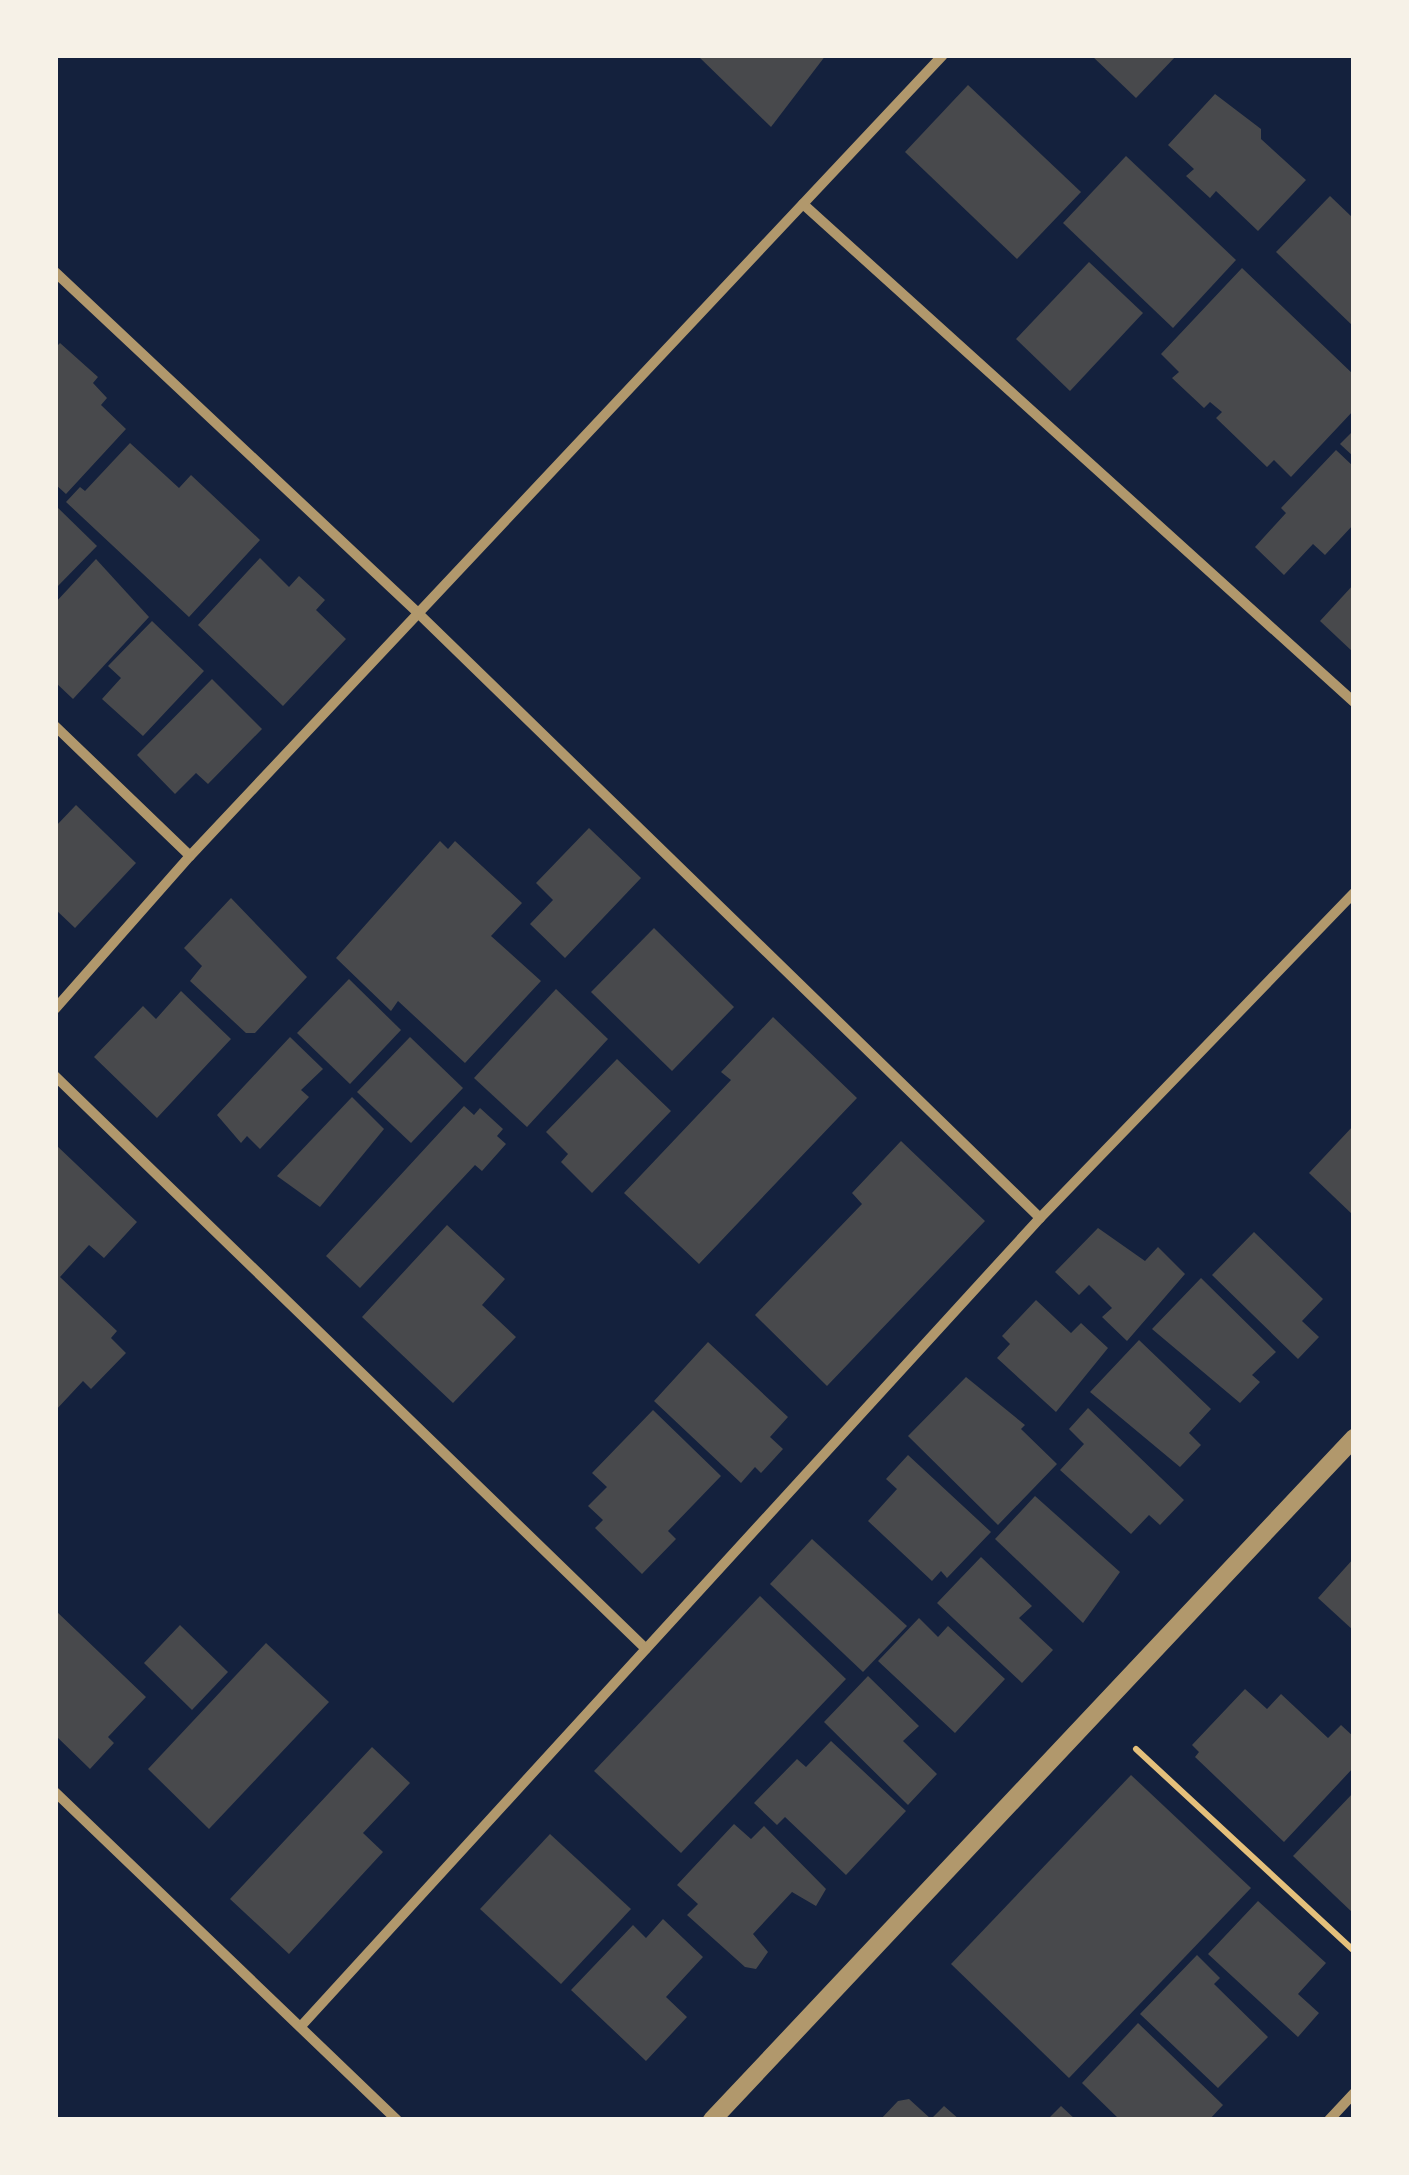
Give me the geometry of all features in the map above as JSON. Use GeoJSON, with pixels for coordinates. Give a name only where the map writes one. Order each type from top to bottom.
{"type":"FeatureCollection","features":[{"type":"Feature","properties":{"kind":"street"},"geometry":{"type":"LineString","coordinates":[[55,1010],[190,856],[943,55]]}},
{"type":"Feature","properties":{"kind":"street"},"geometry":{"type":"LineString","coordinates":[[803,204],[1354,702]]}},
{"type":"Feature","properties":{"kind":"street"},"geometry":{"type":"LineString","coordinates":[[55,272],[418,614],[1040,1218]]}},
{"type":"Feature","properties":{"kind":"street"},"geometry":{"type":"LineString","coordinates":[[55,726],[190,856]]}},
{"type":"Feature","properties":{"kind":"street"},"geometry":{"type":"LineString","coordinates":[[303,2024],[1040,1218],[1354,894]]}},
{"type":"Feature","properties":{"kind":"street"},"geometry":{"type":"LineString","coordinates":[[55,1076],[646,1649]]}},
{"type":"Feature","properties":{"kind":"street"},"geometry":{"type":"LineString","coordinates":[[712,2120],[1354,1438]]}},
{"type":"Feature","properties":{"kind":"street"},"geometry":{"type":"LineString","coordinates":[[55,1792],[303,2024],[398,2120]]}},
{"type":"Feature","properties":{"kind":"street"},"geometry":{"type":"LineString","coordinates":[[1329,2120],[1354,2093]]}},
{"type":"Feature","properties":{"kind":"path"},"geometry":{"type":"LineString","coordinates":[[1136,1749],[1354,1951]]}},
{"type":"Feature","properties":{"kind":"building"},"geometry":{"type":"Polygon","coordinates":[[[697,55],[826,55],[771,127],[697,55]]]}},
{"type":"Feature","properties":{"kind":"building"},"geometry":{"type":"Polygon","coordinates":[[[1091,55],[1177,55],[1136,98],[1091,55]]]}},
{"type":"Feature","properties":{"kind":"building"},"geometry":{"type":"Polygon","coordinates":[[[968,85],[1081,192],[1017,259],[905,152],[968,85]]]}},
{"type":"Feature","properties":{"kind":"building"},"geometry":{"type":"Polygon","coordinates":[[[1215,94],[1261,129],[1261,139],[1306,180],[1258,231],[1216,191],[1210,198],[1186,176],[1194,169],[1168,145],[1215,94]]]}},
{"type":"Feature","properties":{"kind":"building"},"geometry":{"type":"Polygon","coordinates":[[[1126,156],[1236,260],[1173,328],[1063,223],[1126,156]]]}},
{"type":"Feature","properties":{"kind":"building"},"geometry":{"type":"Polygon","coordinates":[[[1330,196],[1354,219],[1354,327],[1276,252],[1330,196]]]}},
{"type":"Feature","properties":{"kind":"building"},"geometry":{"type":"Polygon","coordinates":[[[1089,262],[1143,313],[1070,391],[1016,339],[1089,262]]]}},
{"type":"Feature","properties":{"kind":"building"},"geometry":{"type":"Polygon","coordinates":[[[1242,268],[1354,375],[1354,410],[1291,477],[1274,460],[1267,467],[1216,418],[1222,412],[1210,402],[1204,408],[1172,378],[1179,372],[1161,354],[1242,268]]]}},
{"type":"Feature","properties":{"kind":"building"},"geometry":{"type":"Polygon","coordinates":[[[60,343],[98,377],[93,383],[107,398],[101,405],[126,429],[66,494],[55,484],[55,348],[60,343]]]}},
{"type":"Feature","properties":{"kind":"building"},"geometry":{"type":"Polygon","coordinates":[[[1354,430],[1354,457],[1340,444],[1354,430]]]}},
{"type":"Feature","properties":{"kind":"building"},"geometry":{"type":"Polygon","coordinates":[[[130,443],[179,488],[191,475],[260,540],[189,617],[66,502],[80,487],[85,491],[130,443]]]}},
{"type":"Feature","properties":{"kind":"building"},"geometry":{"type":"Polygon","coordinates":[[[1336,450],[1354,467],[1354,524],[1325,555],[1313,544],[1284,575],[1255,547],[1286,513],[1281,508],[1336,450]]]}},
{"type":"Feature","properties":{"kind":"building"},"geometry":{"type":"Polygon","coordinates":[[[55,505],[97,546],[55,589],[55,505]]]}},
{"type":"Feature","properties":{"kind":"building"},"geometry":{"type":"Polygon","coordinates":[[[260,558],[289,587],[299,576],[325,600],[316,610],[346,639],[283,706],[198,625],[260,558]]]}},
{"type":"Feature","properties":{"kind":"building"},"geometry":{"type":"Polygon","coordinates":[[[96,559],[149,617],[73,699],[55,682],[55,603],[96,559]]]}},
{"type":"Feature","properties":{"kind":"building"},"geometry":{"type":"Polygon","coordinates":[[[1354,584],[1354,653],[1320,621],[1354,584]]]}},
{"type":"Feature","properties":{"kind":"building"},"geometry":{"type":"Polygon","coordinates":[[[152,621],[204,671],[143,736],[102,699],[121,678],[108,666],[152,621]]]}},
{"type":"Feature","properties":{"kind":"building"},"geometry":{"type":"Polygon","coordinates":[[[212,679],[262,729],[208,784],[196,773],[175,794],[137,755],[212,679]]]}},
{"type":"Feature","properties":{"kind":"building"},"geometry":{"type":"Polygon","coordinates":[[[76,805],[136,863],[75,928],[55,909],[55,827],[76,805]]]}},
{"type":"Feature","properties":{"kind":"building"},"geometry":{"type":"Polygon","coordinates":[[[589,828],[641,878],[565,958],[530,924],[553,900],[536,883],[589,828]]]}},
{"type":"Feature","properties":{"kind":"building"},"geometry":{"type":"Polygon","coordinates":[[[440,841],[448,849],[455,841],[522,903],[491,936],[541,981],[465,1063],[398,1001],[391,1011],[336,958],[440,841]]]}},
{"type":"Feature","properties":{"kind":"building"},"geometry":{"type":"Polygon","coordinates":[[[231,898],[307,977],[255,1033],[246,1033],[190,981],[202,966],[184,948],[231,898]]]}},
{"type":"Feature","properties":{"kind":"building"},"geometry":{"type":"Polygon","coordinates":[[[654,928],[734,1007],[672,1071],[591,992],[654,928]]]}},
{"type":"Feature","properties":{"kind":"building"},"geometry":{"type":"Polygon","coordinates":[[[349,979],[401,1030],[350,1084],[297,1033],[349,979]]]}},
{"type":"Feature","properties":{"kind":"building"},"geometry":{"type":"Polygon","coordinates":[[[556,989],[608,1039],[527,1127],[474,1078],[556,989]]]}},
{"type":"Feature","properties":{"kind":"building"},"geometry":{"type":"Polygon","coordinates":[[[181,991],[231,1039],[157,1118],[94,1057],[143,1006],[156,1019],[181,991]]]}},
{"type":"Feature","properties":{"kind":"building"},"geometry":{"type":"Polygon","coordinates":[[[773,1017],[857,1098],[699,1264],[624,1193],[731,1080],[721,1072],[773,1017]]]}},
{"type":"Feature","properties":{"kind":"building"},"geometry":{"type":"Polygon","coordinates":[[[290,1037],[323,1069],[301,1090],[309,1097],[260,1149],[247,1136],[241,1143],[217,1115],[290,1037]]]}},
{"type":"Feature","properties":{"kind":"building"},"geometry":{"type":"Polygon","coordinates":[[[410,1037],[463,1088],[411,1143],[357,1092],[410,1037]]]}},
{"type":"Feature","properties":{"kind":"building"},"geometry":{"type":"Polygon","coordinates":[[[617,1059],[671,1111],[592,1193],[561,1162],[568,1154],[546,1132],[617,1059]]]}},
{"type":"Feature","properties":{"kind":"building"},"geometry":{"type":"Polygon","coordinates":[[[352,1097],[384,1129],[320,1207],[277,1176],[352,1097]]]}},
{"type":"Feature","properties":{"kind":"building"},"geometry":{"type":"Polygon","coordinates":[[[464,1106],[474,1115],[480,1108],[503,1129],[497,1136],[506,1144],[482,1171],[475,1165],[360,1288],[326,1256],[464,1106]]]}},
{"type":"Feature","properties":{"kind":"building"},"geometry":{"type":"Polygon","coordinates":[[[1354,1125],[1354,1216],[1309,1173],[1354,1125]]]}},
{"type":"Feature","properties":{"kind":"building"},"geometry":{"type":"Polygon","coordinates":[[[901,1141],[985,1221],[827,1386],[755,1315],[862,1204],[852,1193],[901,1141]]]}},
{"type":"Feature","properties":{"kind":"building"},"geometry":{"type":"Polygon","coordinates":[[[55,1144],[137,1222],[104,1258],[89,1245],[60,1277],[117,1331],[111,1338],[126,1353],[91,1389],[83,1381],[55,1411],[55,1144]]]}},
{"type":"Feature","properties":{"kind":"building"},"geometry":{"type":"Polygon","coordinates":[[[447,1225],[505,1279],[482,1305],[516,1337],[453,1403],[362,1317],[447,1225]]]}},
{"type":"Feature","properties":{"kind":"building"},"geometry":{"type":"Polygon","coordinates":[[[1098,1228],[1145,1261],[1158,1247],[1185,1274],[1127,1341],[1102,1317],[1112,1308],[1089,1285],[1079,1295],[1055,1272],[1098,1228]]]}},
{"type":"Feature","properties":{"kind":"building"},"geometry":{"type":"Polygon","coordinates":[[[1254,1232],[1323,1299],[1302,1321],[1319,1337],[1298,1359],[1212,1275],[1254,1232]]]}},
{"type":"Feature","properties":{"kind":"building"},"geometry":{"type":"Polygon","coordinates":[[[1201,1278],[1276,1352],[1252,1375],[1260,1382],[1240,1403],[1152,1329],[1201,1278]]]}},
{"type":"Feature","properties":{"kind":"building"},"geometry":{"type":"Polygon","coordinates":[[[1036,1300],[1071,1333],[1081,1323],[1108,1348],[1056,1412],[997,1358],[1010,1344],[1002,1336],[1036,1300]]]}},
{"type":"Feature","properties":{"kind":"building"},"geometry":{"type":"Polygon","coordinates":[[[1139,1340],[1211,1409],[1189,1433],[1201,1445],[1180,1467],[1090,1392],[1139,1340]]]}},
{"type":"Feature","properties":{"kind":"building"},"geometry":{"type":"Polygon","coordinates":[[[708,1342],[788,1417],[770,1437],[783,1449],[761,1473],[755,1467],[741,1483],[654,1401],[708,1342]]]}},
{"type":"Feature","properties":{"kind":"building"},"geometry":{"type":"Polygon","coordinates":[[[966,1377],[1025,1425],[1021,1429],[1057,1464],[998,1525],[908,1436],[966,1377]]]}},
{"type":"Feature","properties":{"kind":"building"},"geometry":{"type":"Polygon","coordinates":[[[1088,1408],[1184,1500],[1160,1525],[1149,1515],[1131,1534],[1060,1470],[1084,1444],[1069,1429],[1088,1408]]]}},
{"type":"Feature","properties":{"kind":"building"},"geometry":{"type":"Polygon","coordinates":[[[653,1410],[721,1476],[668,1531],[676,1539],[642,1574],[595,1528],[603,1520],[588,1506],[607,1487],[592,1473],[653,1410]]]}},
{"type":"Feature","properties":{"kind":"building"},"geometry":{"type":"Polygon","coordinates":[[[908,1455],[991,1532],[947,1578],[941,1571],[932,1581],[868,1521],[897,1489],[886,1479],[908,1455]]]}},
{"type":"Feature","properties":{"kind":"building"},"geometry":{"type":"Polygon","coordinates":[[[1035,1496],[1120,1572],[1083,1623],[995,1539],[1035,1496]]]}},
{"type":"Feature","properties":{"kind":"building"},"geometry":{"type":"Polygon","coordinates":[[[812,1539],[907,1626],[863,1672],[770,1584],[812,1539]]]}},
{"type":"Feature","properties":{"kind":"building"},"geometry":{"type":"Polygon","coordinates":[[[981,1557],[1032,1606],[1019,1618],[1053,1650],[1022,1683],[937,1603],[981,1557]]]}},
{"type":"Feature","properties":{"kind":"building"},"geometry":{"type":"Polygon","coordinates":[[[1354,1558],[1354,1631],[1318,1598],[1354,1558]]]}},
{"type":"Feature","properties":{"kind":"building"},"geometry":{"type":"Polygon","coordinates":[[[760,1596],[846,1679],[681,1853],[594,1771],[760,1596]]]}},
{"type":"Feature","properties":{"kind":"building"},"geometry":{"type":"Polygon","coordinates":[[[55,1610],[146,1697],[108,1737],[114,1743],[90,1769],[55,1735],[55,1610]]]}},
{"type":"Feature","properties":{"kind":"building"},"geometry":{"type":"Polygon","coordinates":[[[919,1618],[938,1637],[948,1626],[1005,1679],[955,1733],[878,1661],[919,1618]]]}},
{"type":"Feature","properties":{"kind":"building"},"geometry":{"type":"Polygon","coordinates":[[[180,1625],[228,1672],[192,1710],[144,1663],[180,1625]]]}},
{"type":"Feature","properties":{"kind":"building"},"geometry":{"type":"Polygon","coordinates":[[[266,1643],[329,1702],[209,1829],[148,1769],[266,1643]]]}},
{"type":"Feature","properties":{"kind":"building"},"geometry":{"type":"Polygon","coordinates":[[[868,1676],[919,1726],[903,1741],[937,1774],[908,1805],[824,1722],[868,1676]]]}},
{"type":"Feature","properties":{"kind":"building"},"geometry":{"type":"Polygon","coordinates":[[[1245,1689],[1267,1709],[1281,1694],[1328,1738],[1341,1725],[1354,1737],[1354,1767],[1284,1842],[1195,1757],[1199,1752],[1192,1745],[1245,1689]]]}},
{"type":"Feature","properties":{"kind":"building"},"geometry":{"type":"Polygon","coordinates":[[[831,1741],[906,1811],[846,1875],[785,1817],[777,1825],[754,1803],[797,1759],[806,1767],[831,1741]]]}},
{"type":"Feature","properties":{"kind":"building"},"geometry":{"type":"Polygon","coordinates":[[[372,1747],[410,1783],[363,1833],[383,1852],[289,1954],[230,1899],[372,1747]]]}},
{"type":"Feature","properties":{"kind":"building"},"geometry":{"type":"Polygon","coordinates":[[[1131,1775],[1251,1888],[1069,2078],[951,1964],[1131,1775]]]}},
{"type":"Feature","properties":{"kind":"building"},"geometry":{"type":"Polygon","coordinates":[[[1354,1792],[1354,1914],[1293,1856],[1354,1792]]]}},
{"type":"Feature","properties":{"kind":"building"},"geometry":{"type":"Polygon","coordinates":[[[734,1824],[751,1839],[764,1826],[826,1889],[816,1906],[792,1892],[753,1934],[768,1952],[756,1969],[745,1967],[687,1915],[698,1904],[677,1885],[734,1824]]]}},
{"type":"Feature","properties":{"kind":"building"},"geometry":{"type":"Polygon","coordinates":[[[550,1834],[631,1909],[561,1984],[480,1909],[550,1834]]]}},
{"type":"Feature","properties":{"kind":"building"},"geometry":{"type":"Polygon","coordinates":[[[1258,1901],[1326,1963],[1298,1994],[1319,2013],[1298,2037],[1208,1954],[1258,1901]]]}},
{"type":"Feature","properties":{"kind":"building"},"geometry":{"type":"Polygon","coordinates":[[[663,1919],[703,1957],[666,1997],[687,2017],[646,2061],[571,1990],[633,1925],[646,1938],[663,1919]]]}},
{"type":"Feature","properties":{"kind":"building"},"geometry":{"type":"Polygon","coordinates":[[[1197,1955],[1220,1978],[1214,1984],[1268,2037],[1218,2088],[1140,2014],[1197,1955]]]}},
{"type":"Feature","properties":{"kind":"building"},"geometry":{"type":"Polygon","coordinates":[[[1138,2023],[1223,2105],[1209,2120],[1120,2120],[1082,2083],[1138,2023]]]}},
{"type":"Feature","properties":{"kind":"building"},"geometry":{"type":"Polygon","coordinates":[[[909,2099],[931,2119],[944,2106],[960,2120],[880,2120],[898,2101],[909,2099]]]}},
{"type":"Feature","properties":{"kind":"building"},"geometry":{"type":"Polygon","coordinates":[[[1061,2106],[1076,2120],[1047,2120],[1061,2106]]]}}]}
